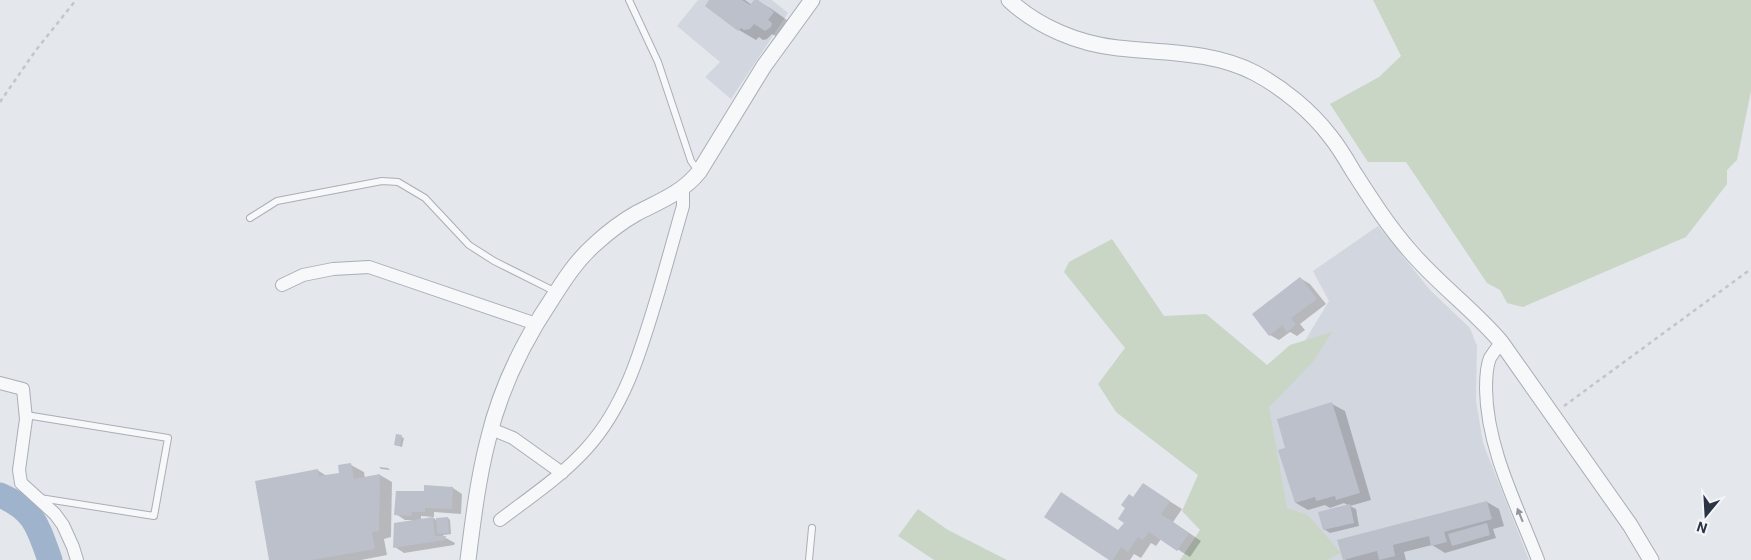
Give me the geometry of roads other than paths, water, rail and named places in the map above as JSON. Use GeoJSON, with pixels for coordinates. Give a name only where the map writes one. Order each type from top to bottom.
{"type":"FeatureCollection","features":[{"type":"Feature","properties":{"kind":"street"},"geometry":{"type":"LineString","coordinates":[[468,560],[484,458],[491,428],[514,365],[536,324],[567,276],[610,231],[634,214],[683,189],[699,172],[764,66],[812,0]]}},
{"type":"Feature","properties":{"kind":"street"},"geometry":{"type":"LineString","coordinates":[[1009,0],[1024,13],[1069,37],[1117,48],[1157,50],[1207,57],[1254,73],[1300,105],[1331,137],[1383,217],[1411,252],[1501,342],[1630,525],[1652,560]]}},
{"type":"Feature","properties":{"kind":"street"},"geometry":{"type":"LineString","coordinates":[[500,520],[562,473],[587,448],[599,433],[628,382],[642,349],[683,206],[683,189]]}},
{"type":"Feature","properties":{"kind":"street"},"geometry":{"type":"LineString","coordinates":[[282,285],[302,275],[333,269],[369,267],[536,324]]}},
{"type":"Feature","properties":{"kind":"street"},"geometry":{"type":"LineString","coordinates":[[1501,342],[1490,359],[1486,378],[1486,400],[1490,427],[1496,452],[1538,560]]}},
{"type":"Feature","properties":{"kind":"street"},"geometry":{"type":"LineString","coordinates":[[0,383],[23,389],[26,416],[18,470],[21,482],[55,514],[63,525],[77,560]]}},
{"type":"Feature","properties":{"kind":"street"},"geometry":{"type":"LineString","coordinates":[[491,428],[513,438],[562,473]]}},
{"type":"Feature","properties":{"kind":"lane"},"geometry":{"type":"LineString","coordinates":[[629,0],[658,62],[691,161],[699,172]]}},
{"type":"Feature","properties":{"kind":"lane"},"geometry":{"type":"LineString","coordinates":[[250,218],[277,201],[382,181],[398,182],[425,198],[469,245],[494,261],[556,292]]}},
{"type":"Feature","properties":{"kind":"lane"},"geometry":{"type":"LineString","coordinates":[[26,416],[168,438],[154,516],[38,498]]}},
{"type":"Feature","properties":{"kind":"lane"},"geometry":{"type":"LineString","coordinates":[[810,560],[812,528]]}},
{"type":"Feature","properties":{"kind":"waterway"},"geometry":{"type":"LineString","coordinates":[[0,495],[28,513],[38,529],[50,560]]}}]}
